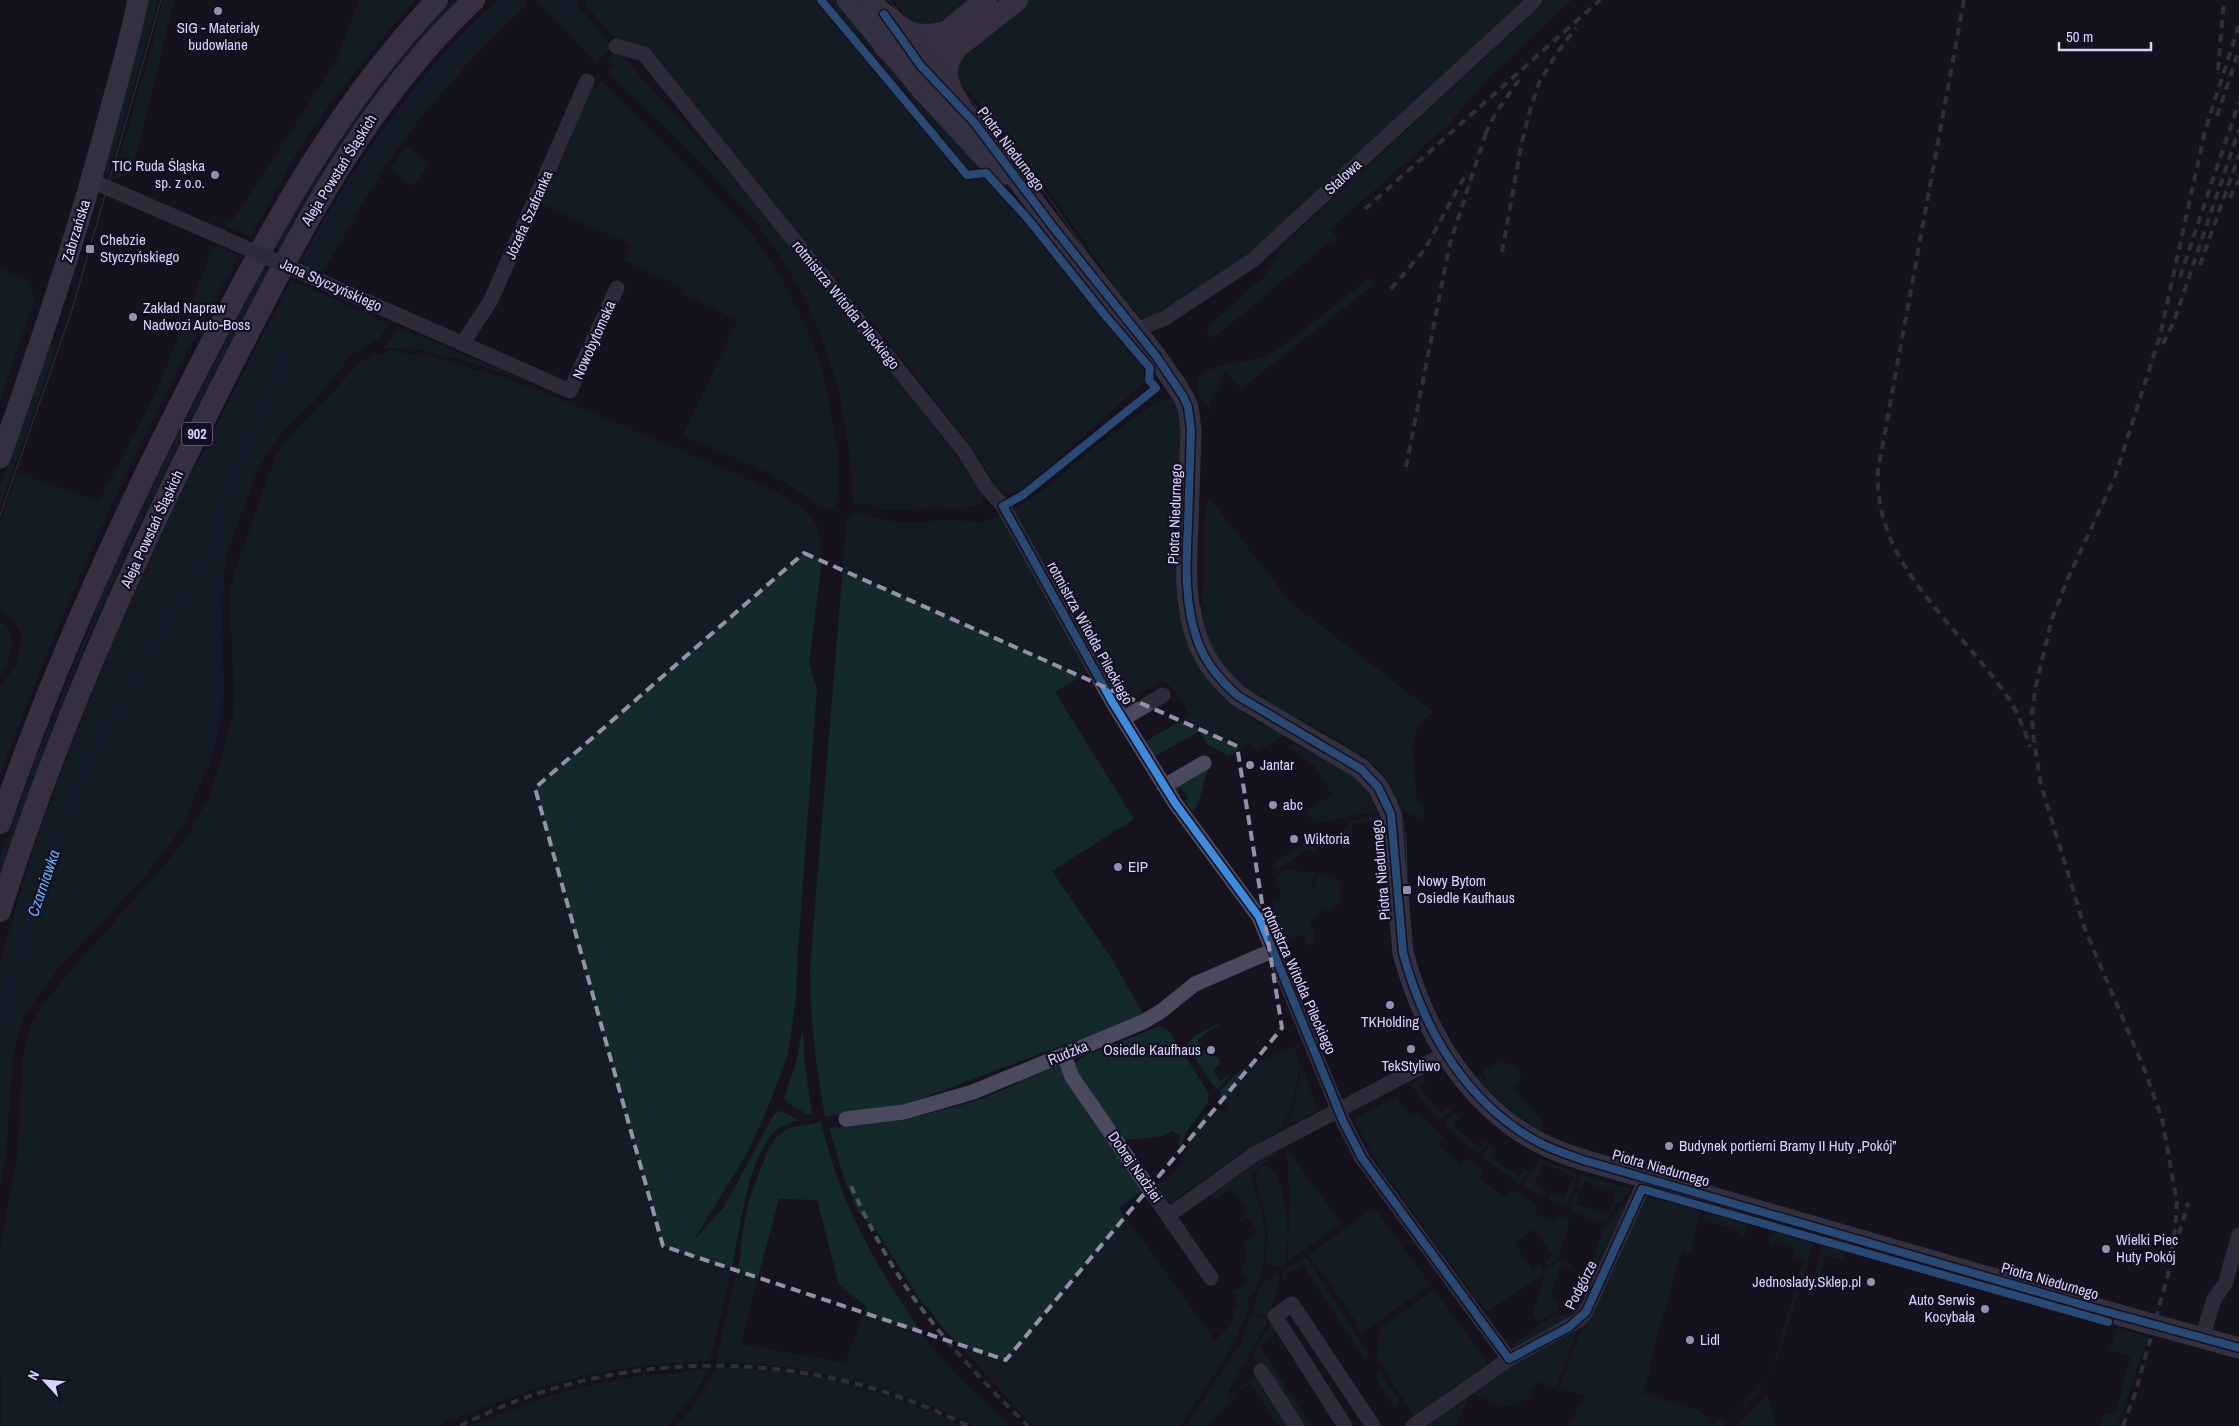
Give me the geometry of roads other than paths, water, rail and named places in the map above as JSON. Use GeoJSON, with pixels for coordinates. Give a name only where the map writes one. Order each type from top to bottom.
{"type":"FeatureCollection","features":[{"type":"Feature","properties":{"kind":"main road","name":"Aleja Powstań Śląskich"},"geometry":{"type":"LineString","coordinates":[[0,823],[39,718],[82,614],[120,530],[179,405],[275,223],[313,158],[360,90],[407,32],[437,0]]}},
{"type":"Feature","properties":{"kind":"main road","name":"Aleja Powstań Śląskich"},"geometry":{"type":"LineString","coordinates":[[0,912],[69,719],[115,609],[159,511],[304,226],[354,142],[387,96],[422,53],[474,0]]}},
{"type":"Feature","properties":{"kind":"main road"},"geometry":{"type":"LineString","coordinates":[[959,104],[948,84],[945,69],[952,39],[986,0]]}},
{"type":"Feature","properties":{"kind":"main road"},"geometry":{"type":"LineString","coordinates":[[924,91],[919,75],[930,50],[1018,0]]}},
{"type":"Feature","properties":{"kind":"main road"},"geometry":{"type":"LineString","coordinates":[[878,7],[901,28],[912,34],[952,39]]}},
{"type":"Feature","properties":{"kind":"main road"},"geometry":{"type":"LineString","coordinates":[[885,47],[911,66],[922,66]]}},
{"type":"Feature","properties":{"kind":"street","name":"Zabrzańska"},"geometry":{"type":"LineString","coordinates":[[0,458],[54,301],[92,181],[138,0]]}},
{"type":"Feature","properties":{"kind":"street","name":"Piotra Niedurnego"},"geometry":{"type":"LineString","coordinates":[[846,0],[987,163],[1053,226]]}},
{"type":"Feature","properties":{"kind":"street","name":"Stalowa"},"geometry":{"type":"LineString","coordinates":[[1137,332],[1143,327],[1165,318],[1253,260],[1535,0]]}},
{"type":"Feature","properties":{"kind":"street","name":"Piotra Niedurnego"},"geometry":{"type":"LineString","coordinates":[[878,7],[922,66],[959,104],[1176,384],[1188,406],[1191,430],[1187,582],[1193,626],[1201,650],[1218,676],[1238,696],[1361,769],[1372,779],[1384,796],[1393,825],[1402,953],[1416,998],[1445,1054],[1481,1099],[1528,1136],[1544,1145],[1583,1160],[2239,1348]]}},
{"type":"Feature","properties":{"kind":"street","name":"rotmistrza Witolda Pileckiego"},"geometry":{"type":"LineString","coordinates":[[616,46],[644,54],[964,451],[986,487],[1003,506],[1123,719],[1164,786],[1181,812],[1257,912],[1338,1109],[1369,1170],[1509,1359]]}},
{"type":"Feature","properties":{"kind":"street","name":"Józefa Szafranka"},"geometry":{"type":"LineString","coordinates":[[462,343],[491,300],[587,81]]}},
{"type":"Feature","properties":{"kind":"street","name":"Jana Styczyńskiego"},"geometry":{"type":"LineString","coordinates":[[92,181],[570,391]]}},
{"type":"Feature","properties":{"kind":"street","name":"Nowobytomska"},"geometry":{"type":"LineString","coordinates":[[570,391],[617,288]]}},
{"type":"Feature","properties":{"kind":"street"},"geometry":{"type":"LineString","coordinates":[[1123,719],[1163,695]]}},
{"type":"Feature","properties":{"kind":"street"},"geometry":{"type":"LineString","coordinates":[[1164,786],[1204,763]]}},
{"type":"Feature","properties":{"kind":"street","name":"Rudzka"},"geometry":{"type":"LineString","coordinates":[[846,1119],[913,1110],[973,1092],[1143,1022],[1160,1012],[1195,984],[1274,950]]}},
{"type":"Feature","properties":{"kind":"street"},"geometry":{"type":"LineString","coordinates":[[1168,1216],[1248,1159],[1273,1144],[1445,1054]]}},
{"type":"Feature","properties":{"kind":"street","name":"Dobrej Nadziei"},"geometry":{"type":"LineString","coordinates":[[1064,1055],[1072,1077],[1211,1278]]}},
{"type":"Feature","properties":{"kind":"street","name":"Podgórze"},"geometry":{"type":"LineString","coordinates":[[1414,1426],[1509,1359],[1569,1327],[1586,1312],[1647,1178]]}},
{"type":"Feature","properties":{"kind":"street"},"geometry":{"type":"LineString","coordinates":[[2202,1338],[2213,1302],[2225,1284],[2239,1235]]}},
{"type":"Feature","properties":{"kind":"street"},"geometry":{"type":"LineString","coordinates":[[1345,1426],[1275,1316],[1292,1304],[1373,1426]]}},
{"type":"Feature","properties":{"kind":"street"},"geometry":{"type":"LineString","coordinates":[[1261,1371],[1296,1426]]}},
{"type":"Feature","properties":{"kind":"waterway"},"geometry":{"type":"LineString","coordinates":[[308,262],[349,190],[396,122],[448,59],[506,0]]}},
{"type":"Feature","properties":{"kind":"waterway"},"geometry":{"type":"LineString","coordinates":[[568,20],[572,0]]}},
{"type":"Feature","properties":{"kind":"waterway"},"geometry":{"type":"LineString","coordinates":[[207,765],[221,709],[222,681],[219,639],[223,562],[220,542],[222,503],[262,408],[290,351]]}},
{"type":"Feature","properties":{"kind":"waterway"},"geometry":{"type":"LineString","coordinates":[[93,750],[99,746],[191,581],[220,542]]}},
{"type":"Feature","properties":{"kind":"waterway","name":"Czarniawka"},"geometry":{"type":"LineString","coordinates":[[0,1034],[14,974],[45,872],[98,736]]}},
{"type":"Feature","properties":{"kind":"tram line"},"geometry":{"type":"LineString","coordinates":[[0,516],[72,310],[161,0]]}},
{"type":"Feature","properties":{"kind":"tram line"},"geometry":{"type":"LineString","coordinates":[[889,0],[1037,181],[1118,296],[1184,378],[1196,400],[1200,419]]}},
{"type":"Feature","properties":{"kind":"tram line"},"geometry":{"type":"LineString","coordinates":[[1200,606],[1207,633],[1217,656],[1232,675],[1270,705],[1361,757],[1380,774],[1391,789],[1398,803],[1405,834],[1408,915],[1412,947],[1431,1009],[1446,1038],[1464,1066],[1485,1091],[1509,1113],[1541,1134],[1582,1149],[2239,1339]]}},
{"type":"Feature","properties":{"kind":"railway"},"geometry":{"type":"LineString","coordinates":[[1365,209],[1600,0]]}},
{"type":"Feature","properties":{"kind":"railway"},"geometry":{"type":"LineString","coordinates":[[1964,0],[1878,470],[1880,503],[1889,534],[1903,563],[1941,616],[1984,666],[2008,698],[2019,718],[2030,747]]}},
{"type":"Feature","properties":{"kind":"railway"},"geometry":{"type":"LineString","coordinates":[[2218,70],[2224,0]]}},
{"type":"Feature","properties":{"kind":"railway"},"geometry":{"type":"LineString","coordinates":[[2123,1426],[2135,1394],[2168,1275],[2177,1202],[2162,1119],[2145,1071],[2085,929],[2041,785],[2033,734],[2032,714],[2036,685],[2052,619],[2068,578],[2115,477],[2160,336],[2205,131],[2239,25]]}},
{"type":"Feature","properties":{"kind":"railway"},"geometry":{"type":"LineString","coordinates":[[1502,252],[1522,141],[1531,107],[1539,83],[1557,53],[1576,28]]}},
{"type":"Feature","properties":{"kind":"railway"},"geometry":{"type":"LineString","coordinates":[[2217,116],[2239,50]]}},
{"type":"Feature","properties":{"kind":"railway"},"geometry":{"type":"LineString","coordinates":[[1485,134],[1497,111],[1521,77]]}},
{"type":"Feature","properties":{"kind":"railway"},"geometry":{"type":"LineString","coordinates":[[2180,277],[2239,102]]}},
{"type":"Feature","properties":{"kind":"railway"},"geometry":{"type":"LineString","coordinates":[[1406,467],[1450,243],[1488,127]]}},
{"type":"Feature","properties":{"kind":"railway"},"geometry":{"type":"LineString","coordinates":[[2163,344],[2174,321],[2239,130]]}},
{"type":"Feature","properties":{"kind":"railway"},"geometry":{"type":"LineString","coordinates":[[2200,265],[2239,155]]}},
{"type":"Feature","properties":{"kind":"railway"},"geometry":{"type":"LineString","coordinates":[[1391,289],[1425,249],[1467,172]]}},
{"type":"Feature","properties":{"kind":"railway"},"geometry":{"type":"LineString","coordinates":[[2230,198],[2239,180]]}},
{"type":"Feature","properties":{"kind":"railway"},"geometry":{"type":"LineString","coordinates":[[851,1186],[879,1243],[913,1297],[968,1364],[1028,1426]]}},
{"type":"Feature","properties":{"kind":"railway"},"geometry":{"type":"LineString","coordinates":[[2179,1234],[2188,1203]]}},
{"type":"Feature","properties":{"kind":"railway"},"geometry":{"type":"LineString","coordinates":[[460,1426],[520,1399],[584,1381],[648,1369],[714,1366],[780,1369],[844,1381],[908,1400],[968,1426]]}},
{"type":"Feature","properties":{"kind":"place","name":"SIG - Materiały budowlane"},"geometry":{"type":"Point","coordinates":[218,11]}},
{"type":"Feature","properties":{"kind":"place","name":"TIC Ruda Śląska sp. z o.o."},"geometry":{"type":"Point","coordinates":[215,175]}},
{"type":"Feature","properties":{"kind":"place","name":"Chebzie Styczyńskiego"},"geometry":{"type":"Point","coordinates":[90,249]}},
{"type":"Feature","properties":{"kind":"place","name":"Zakład Napraw Nadwozi Auto-Boss"},"geometry":{"type":"Point","coordinates":[133,317]}},
{"type":"Feature","properties":{"kind":"place","name":"Jantar"},"geometry":{"type":"Point","coordinates":[1250,765]}},
{"type":"Feature","properties":{"kind":"place","name":"abc"},"geometry":{"type":"Point","coordinates":[1273,805]}},
{"type":"Feature","properties":{"kind":"place","name":"Wiktoria"},"geometry":{"type":"Point","coordinates":[1294,839]}},
{"type":"Feature","properties":{"kind":"place","name":"EIP"},"geometry":{"type":"Point","coordinates":[1118,867]}},
{"type":"Feature","properties":{"kind":"place","name":"Nowy Bytom Osiedle Kaufhaus"},"geometry":{"type":"Point","coordinates":[1407,890]}},
{"type":"Feature","properties":{"kind":"place","name":"TKHolding"},"geometry":{"type":"Point","coordinates":[1390,1005]}},
{"type":"Feature","properties":{"kind":"place","name":"TekStyliwo"},"geometry":{"type":"Point","coordinates":[1411,1049]}},
{"type":"Feature","properties":{"kind":"place","name":"Osiedle Kaufhaus"},"geometry":{"type":"Point","coordinates":[1211,1050]}},
{"type":"Feature","properties":{"kind":"place","name":"Budynek portierni Bramy II Huty „Pokój”"},"geometry":{"type":"Point","coordinates":[1669,1146]}},
{"type":"Feature","properties":{"kind":"place","name":"Wielki Piec Huty Pokój"},"geometry":{"type":"Point","coordinates":[2106,1249]}},
{"type":"Feature","properties":{"kind":"place","name":"Jednoslady.Sklep.pl"},"geometry":{"type":"Point","coordinates":[1871,1282]}},
{"type":"Feature","properties":{"kind":"place","name":"Auto Serwis Kocybała"},"geometry":{"type":"Point","coordinates":[1985,1309]}},
{"type":"Feature","properties":{"kind":"place","name":"Lidl"},"geometry":{"type":"Point","coordinates":[1690,1340]}}]}
